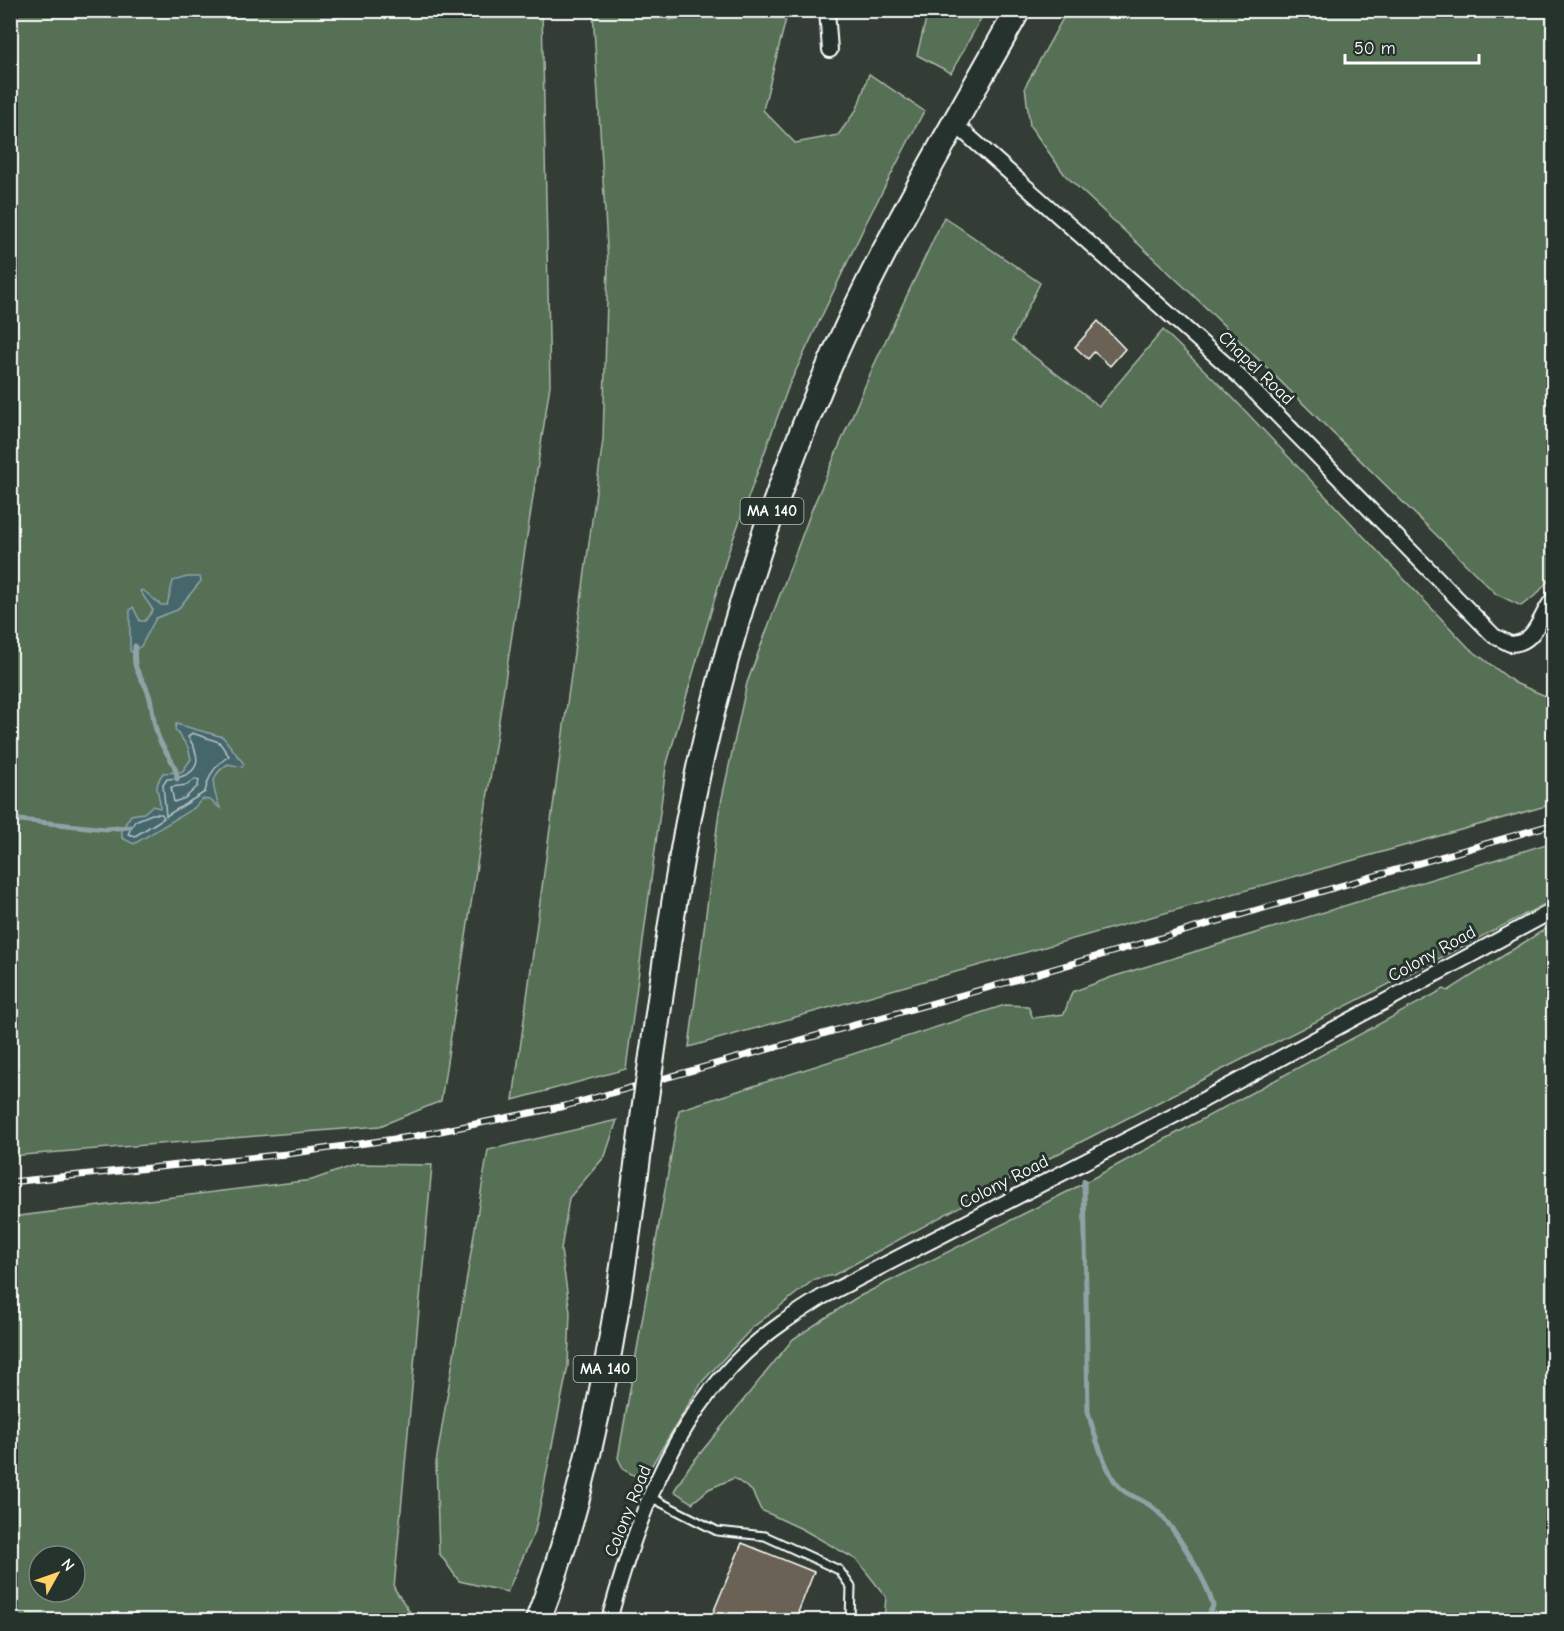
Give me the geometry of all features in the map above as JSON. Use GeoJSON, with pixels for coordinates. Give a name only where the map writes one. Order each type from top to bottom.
{"type":"FeatureCollection","features":[{"type":"Feature","properties":{"kind":"highway","name":"MA 140"},"geometry":{"type":"LineString","coordinates":[[538,1620],[570,1526],[588,1454],[616,1308],[670,929],[699,769],[717,691],[759,548],[820,386],[856,311],[1018,10]]}},
{"type":"Feature","properties":{"kind":"street"},"geometry":{"type":"LineString","coordinates":[[827,10],[830,50]]}},
{"type":"Feature","properties":{"kind":"street","name":"Chapel Road"},"geometry":{"type":"LineString","coordinates":[[955,124],[1240,377],[1494,636],[1506,643],[1520,643],[1533,634],[1541,614],[1554,598]]}},
{"type":"Feature","properties":{"kind":"street","name":"Colony Road"},"geometry":{"type":"LineString","coordinates":[[609,1620],[631,1545],[650,1497],[676,1445],[722,1378],[760,1340],[798,1312],[873,1270],[1179,1113],[1554,910]]}},
{"type":"Feature","properties":{"kind":"lane"},"geometry":{"type":"LineString","coordinates":[[650,1497],[717,1531],[765,1536],[839,1570],[851,1587],[850,1620]]}},
{"type":"Feature","properties":{"kind":"green space"},"geometry":{"type":"Polygon","coordinates":[[[11,11],[542,11],[550,385],[441,1101],[380,1126],[11,1156],[11,11]]]}},
{"type":"Feature","properties":{"kind":"green space"},"geometry":{"type":"Polygon","coordinates":[[[593,11],[669,11],[669,20],[732,11],[788,11],[763,110],[795,143],[838,135],[857,109],[869,74],[924,111],[866,223],[789,385],[727,556],[666,767],[626,1069],[513,1100],[603,440],[608,264],[593,11]]]}},
{"type":"Feature","properties":{"kind":"green space"},"geometry":{"type":"Polygon","coordinates":[[[928,11],[985,11],[951,73],[917,55],[928,11]]]}},
{"type":"Feature","properties":{"kind":"green space"},"geometry":{"type":"Polygon","coordinates":[[[1067,11],[1553,11],[1554,574],[1537,594],[1521,606],[1496,594],[1197,299],[1065,175],[1030,126],[1025,87],[1067,11]]]}},
{"type":"Feature","properties":{"kind":"green space"},"geometry":{"type":"Polygon","coordinates":[[[944,217],[1040,283],[1012,340],[1099,406],[1163,330],[1233,398],[1469,648],[1515,683],[1553,699],[1553,804],[689,1047],[719,812],[747,683],[812,509],[874,365],[944,217]]]}},
{"type":"Feature","properties":{"kind":"green space"},"geometry":{"type":"Polygon","coordinates":[[[1553,842],[1553,900],[1036,1165],[834,1275],[815,1279],[752,1328],[702,1382],[652,1465],[635,1476],[624,1470],[618,1458],[679,1110],[1005,1005],[1028,1006],[1033,1018],[1064,1014],[1072,992],[1112,977],[1553,842]]]}},
{"type":"Feature","properties":{"kind":"green space"},"geometry":{"type":"Polygon","coordinates":[[[1553,924],[1553,1620],[884,1620],[886,1597],[857,1560],[802,1529],[761,1510],[752,1491],[734,1478],[709,1489],[692,1503],[674,1491],[689,1467],[793,1339],[856,1298],[1071,1190],[1444,989],[1448,991],[1553,924]]]}},
{"type":"Feature","properties":{"kind":"green space"},"geometry":{"type":"Polygon","coordinates":[[[617,1120],[605,1156],[569,1198],[561,1250],[570,1312],[568,1366],[535,1531],[507,1592],[459,1581],[439,1553],[436,1463],[488,1150],[617,1120]]]}},
{"type":"Feature","properties":{"kind":"green space"},"geometry":{"type":"Polygon","coordinates":[[[357,1164],[432,1165],[394,1588],[415,1620],[11,1620],[11,1217],[312,1180],[357,1164]]]}},
{"type":"Feature","properties":{"kind":"water"},"geometry":{"type":"Polygon","coordinates":[[[187,577],[200,577],[201,581],[177,610],[156,618],[141,646],[130,651],[130,610],[133,607],[140,621],[145,621],[153,610],[140,591],[143,590],[161,605],[167,605],[173,581],[187,577]]]}},
{"type":"Feature","properties":{"kind":"water"},"geometry":{"type":"Polygon","coordinates":[[[176,724],[223,737],[244,764],[242,767],[228,764],[214,779],[214,789],[220,808],[210,800],[202,799],[194,808],[134,844],[122,838],[122,829],[131,815],[144,813],[152,806],[160,808],[157,788],[159,779],[163,773],[182,772],[191,759],[188,747],[175,729],[176,724]]]}},
{"type":"Feature","properties":{"kind":"building"},"geometry":{"type":"Polygon","coordinates":[[[1098,321],[1125,349],[1110,366],[1094,352],[1088,359],[1075,347],[1098,321]]]}},
{"type":"Feature","properties":{"kind":"building"},"geometry":{"type":"Polygon","coordinates":[[[742,1543],[814,1572],[795,1620],[710,1620],[742,1543]]]}},
{"type":"Feature","properties":{"kind":"waterway"},"geometry":{"type":"LineString","coordinates":[[135,646],[136,669],[149,695],[157,735],[173,764],[177,779]]}},
{"type":"Feature","properties":{"kind":"waterway"},"geometry":{"type":"LineString","coordinates":[[10,819],[106,829],[130,827]]}},
{"type":"Feature","properties":{"kind":"waterway"},"geometry":{"type":"LineString","coordinates":[[1084,1181],[1088,1412],[1102,1455],[1114,1480],[1126,1492],[1151,1506],[1169,1524],[1196,1567],[1213,1606],[1206,1620]]}},
{"type":"Feature","properties":{"kind":"railway"},"geometry":{"type":"LineString","coordinates":[[10,1182],[287,1154],[416,1136],[565,1106],[1012,981],[1554,824]]}}]}
